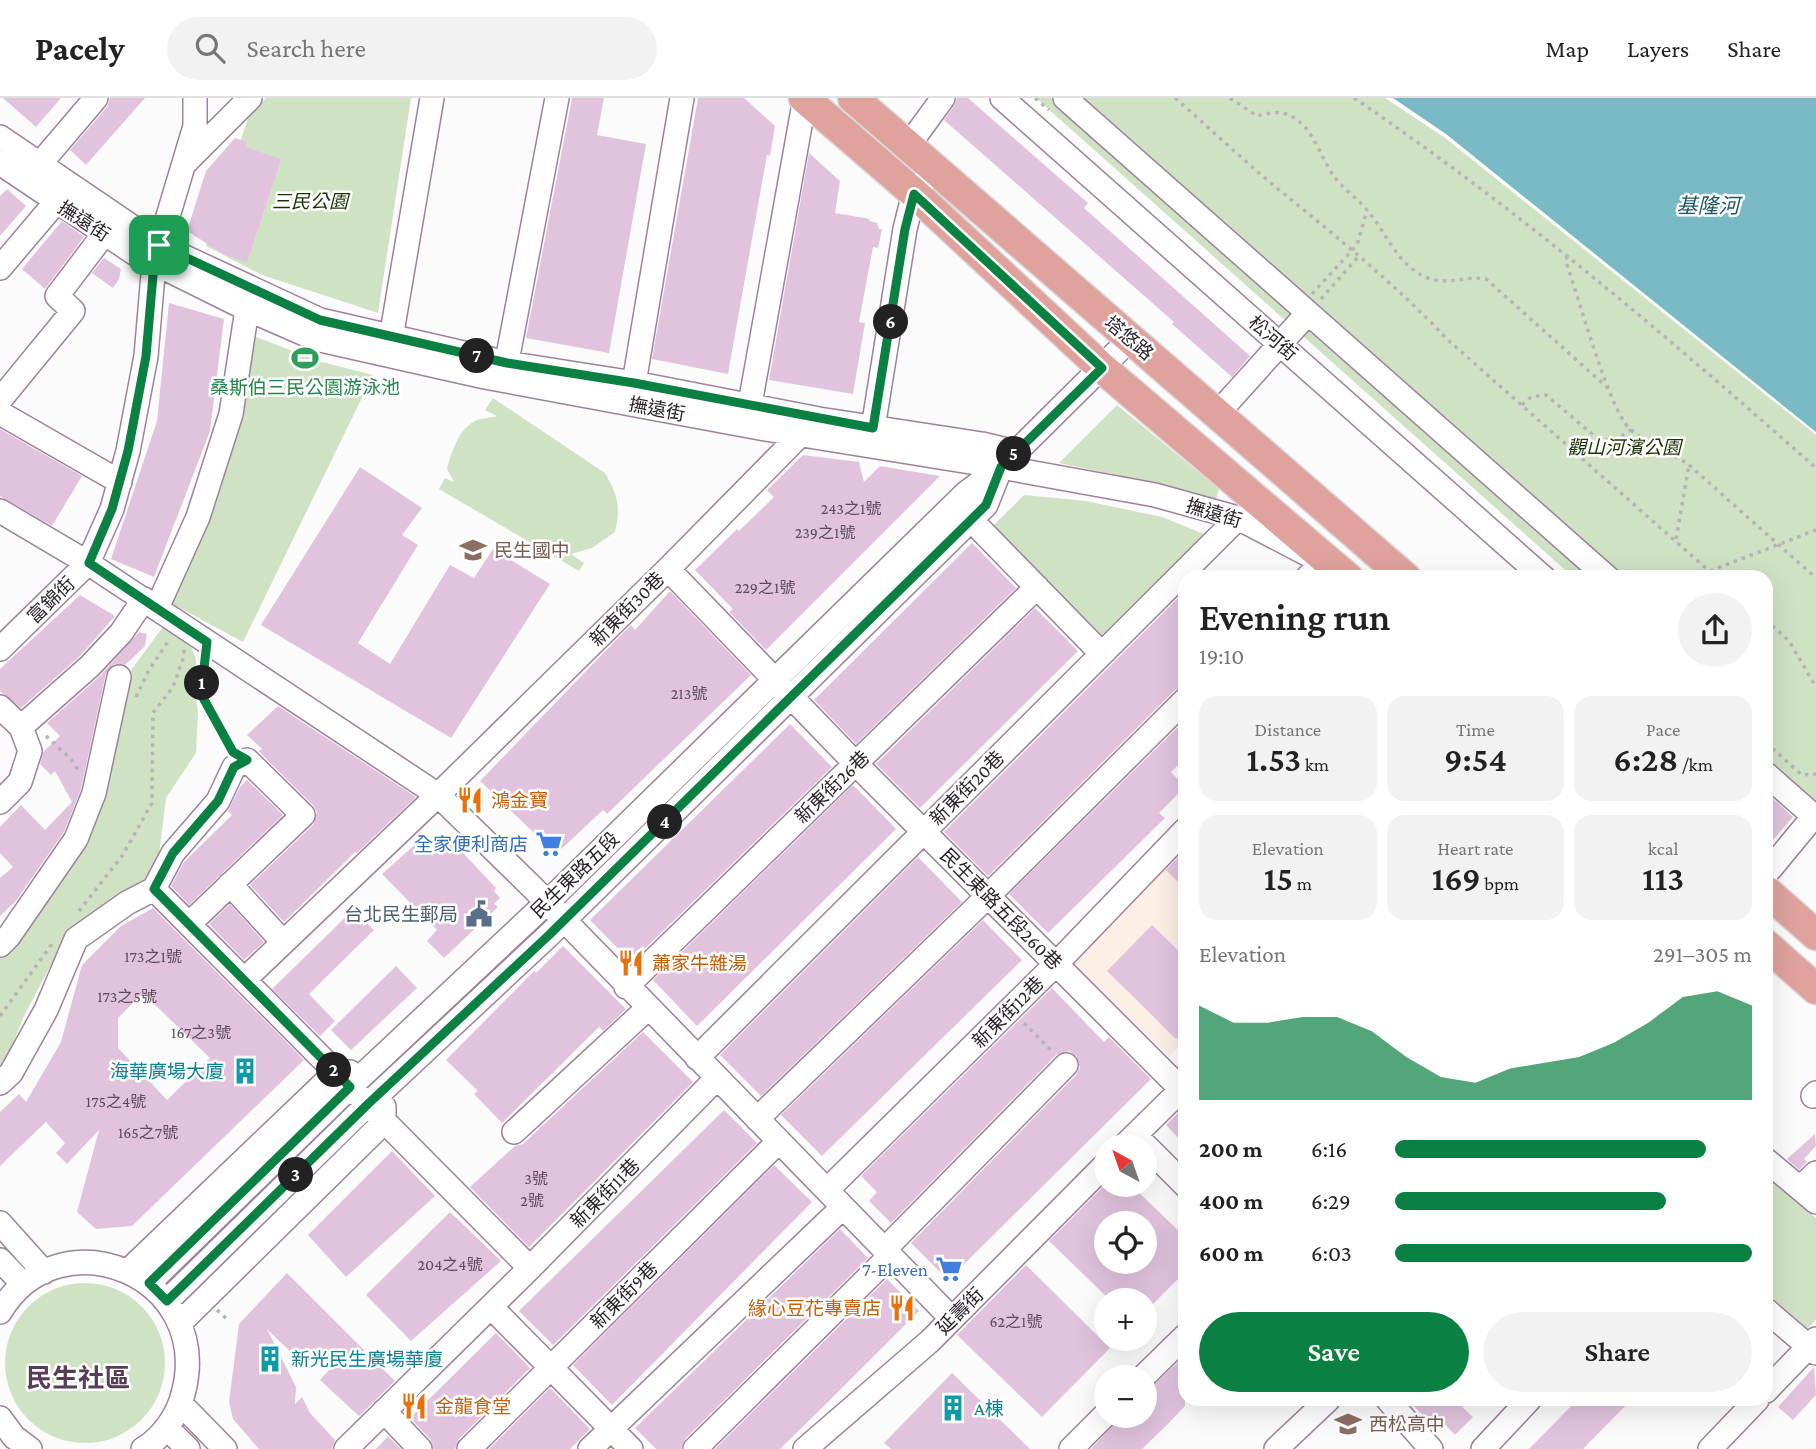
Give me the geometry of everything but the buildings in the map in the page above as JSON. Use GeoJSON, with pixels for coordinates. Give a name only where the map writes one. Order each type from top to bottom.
{"type":"FeatureCollection","features":[{"type":"Feature","properties":{"kind":"main road","name":"塔悠路"},"geometry":{"type":"LineString","coordinates":[[804,98],[914,194],[1102,368],[1328,570]]}},
{"type":"Feature","properties":{"kind":"main road","name":"塔悠路"},"geometry":{"type":"LineString","coordinates":[[853,98],[1397,570]]}},
{"type":"Feature","properties":{"kind":"main road"},"geometry":{"type":"LineString","coordinates":[[1773,897],[1816,935]]}},
{"type":"Feature","properties":{"kind":"main road"},"geometry":{"type":"LineString","coordinates":[[1773,952],[1816,989]]}},
{"type":"Feature","properties":{"kind":"street"},"geometry":{"type":"LineString","coordinates":[[39,165],[96,98]]}},
{"type":"Feature","properties":{"kind":"street","name":"富錦街"},"geometry":{"type":"LineString","coordinates":[[0,649],[89,563],[112,509],[128,451],[146,356],[157,254],[194,126],[195,98]]}},
{"type":"Feature","properties":{"kind":"street"},"geometry":{"type":"LineString","coordinates":[[182,167],[250,98]]}},
{"type":"Feature","properties":{"kind":"street"},"geometry":{"type":"LineString","coordinates":[[391,338],[432,98]]}},
{"type":"Feature","properties":{"kind":"street"},"geometry":{"type":"LineString","coordinates":[[505,372],[557,98]]}},
{"type":"Feature","properties":{"kind":"street"},"geometry":{"type":"LineString","coordinates":[[634,383],[682,98]]}},
{"type":"Feature","properties":{"kind":"street"},"geometry":{"type":"LineString","coordinates":[[765,429],[750,404],[804,98]]}},
{"type":"Feature","properties":{"kind":"street"},"geometry":{"type":"LineString","coordinates":[[908,146],[943,98]]}},
{"type":"Feature","properties":{"kind":"street","name":"松河街"},"geometry":{"type":"LineString","coordinates":[[1002,98],[1535,570]]}},
{"type":"Feature","properties":{"kind":"street"},"geometry":{"type":"LineString","coordinates":[[1065,98],[1599,570]]}},
{"type":"Feature","properties":{"kind":"street","name":"撫遠街"},"geometry":{"type":"LineString","coordinates":[[0,137],[157,254],[247,309],[316,339],[505,372],[765,429],[802,425],[873,428],[982,444],[1008,459]]}},
{"type":"Feature","properties":{"kind":"street","name":"撫遠街"},"geometry":{"type":"LineString","coordinates":[[0,163],[104,234],[320,320],[505,372],[634,383],[750,404],[802,425],[1008,459],[1155,495],[1238,518],[1303,551],[1328,570]]}},
{"type":"Feature","properties":{"kind":"street"},"geometry":{"type":"LineString","coordinates":[[873,428],[905,229],[914,194],[934,169]]}},
{"type":"Feature","properties":{"kind":"street"},"geometry":{"type":"LineString","coordinates":[[0,268],[55,202]]}},
{"type":"Feature","properties":{"kind":"street"},"geometry":{"type":"LineString","coordinates":[[0,400],[73,310],[57,296],[104,234]]}},
{"type":"Feature","properties":{"kind":"street"},"geometry":{"type":"LineString","coordinates":[[22,731],[90,666],[150,603],[198,517],[231,414],[247,309]]}},
{"type":"Feature","properties":{"kind":"street"},"geometry":{"type":"LineString","coordinates":[[1217,414],[1280,344],[1305,310]]}},
{"type":"Feature","properties":{"kind":"street","name":"民生東路五段"},"geometry":{"type":"LineString","coordinates":[[149,1283],[351,1077],[547,903],[966,493],[1008,459],[1129,340]]}},
{"type":"Feature","properties":{"kind":"street"},"geometry":{"type":"LineString","coordinates":[[0,413],[120,482]]}},
{"type":"Feature","properties":{"kind":"street","name":"新東街30巷"},"geometry":{"type":"LineString","coordinates":[[244,980],[438,795],[668,569],[802,425]]}},
{"type":"Feature","properties":{"kind":"street","name":"民生東路五段"},"geometry":{"type":"LineString","coordinates":[[167,1301],[792,698],[986,505],[1008,459]]}},
{"type":"Feature","properties":{"kind":"street"},"geometry":{"type":"LineString","coordinates":[[0,512],[89,563],[438,795],[547,903],[952,1319]]}},
{"type":"Feature","properties":{"kind":"street","name":"新東街20巷"},"geometry":{"type":"LineString","coordinates":[[1186,570],[1238,518]]}},
{"type":"Feature","properties":{"kind":"street"},"geometry":{"type":"LineString","coordinates":[[981,530],[1102,654]]}},
{"type":"Feature","properties":{"kind":"street","name":"民生東路五段260巷"},"geometry":{"type":"LineString","coordinates":[[668,569],[923,832],[1178,1082]]}},
{"type":"Feature","properties":{"kind":"street","name":"新東街20巷"},"geometry":{"type":"LineString","coordinates":[[697,1058],[1178,578]]}},
{"type":"Feature","properties":{"kind":"street","name":"新東街26巷"},"geometry":{"type":"LineString","coordinates":[[626,987],[1037,587]]}},
{"type":"Feature","properties":{"kind":"street"},"geometry":{"type":"LineString","coordinates":[[0,945],[76,839],[94,793],[119,677]]}},
{"type":"Feature","properties":{"kind":"street"},"geometry":{"type":"LineString","coordinates":[[0,707],[22,731],[30,751],[20,782],[0,802]]}},
{"type":"Feature","properties":{"kind":"street"},"geometry":{"type":"LineString","coordinates":[[757,1119],[988,896],[1178,707]]}},
{"type":"Feature","properties":{"kind":"street"},"geometry":{"type":"LineString","coordinates":[[0,1083],[11,1073],[46,1010],[76,939],[127,903],[154,889],[173,853],[218,801],[234,767],[247,760],[303,815],[189,924]]}},
{"type":"Feature","properties":{"kind":"street"},"geometry":{"type":"LineString","coordinates":[[1773,780],[1815,817],[1773,866]]}},
{"type":"Feature","properties":{"kind":"street","name":"新東街12巷"},"geometry":{"type":"LineString","coordinates":[[827,1190],[1055,964],[1178,837]]}},
{"type":"Feature","properties":{"kind":"street"},"geometry":{"type":"LineString","coordinates":[[230,884],[283,942]]}},
{"type":"Feature","properties":{"kind":"street"},"geometry":{"type":"LineString","coordinates":[[154,889],[244,980],[375,1098],[384,1121],[530,1268]]}},
{"type":"Feature","properties":{"kind":"street"},"geometry":{"type":"LineString","coordinates":[[514,1132],[648,1008]]}},
{"type":"Feature","properties":{"kind":"street"},"geometry":{"type":"LineString","coordinates":[[695,1449],[1066,1065]]}},
{"type":"Feature","properties":{"kind":"street"},"geometry":{"type":"LineString","coordinates":[[128,1271],[351,1077]]}},
{"type":"Feature","properties":{"kind":"street","name":"新東街11巷"},"geometry":{"type":"LineString","coordinates":[[345,1449],[491,1307],[717,1078]]}},
{"type":"Feature","properties":{"kind":"street"},"geometry":{"type":"LineString","coordinates":[[1136,1134],[1178,1092]]}},
{"type":"Feature","properties":{"kind":"street"},"geometry":{"type":"LineString","coordinates":[[180,1323],[384,1121]]}},
{"type":"Feature","properties":{"kind":"street","name":"新東街9巷"},"geometry":{"type":"LineString","coordinates":[[469,1449],[779,1141]]}},
{"type":"Feature","properties":{"kind":"street"},"geometry":{"type":"LineString","coordinates":[[1157,1163],[1178,1180]]}},
{"type":"Feature","properties":{"kind":"street"},"geometry":{"type":"LineString","coordinates":[[1773,1164],[1811,1188]]}},
{"type":"Feature","properties":{"kind":"street","name":"延壽街"},"geometry":{"type":"LineString","coordinates":[[811,1447],[952,1319],[1094,1176]]}},
{"type":"Feature","properties":{"kind":"street"},"geometry":{"type":"LineString","coordinates":[[590,1449],[843,1207]]}},
{"type":"Feature","properties":{"kind":"street"},"geometry":{"type":"LineString","coordinates":[[0,1223],[44,1272]]}},
{"type":"Feature","properties":{"kind":"street"},"geometry":{"type":"LineString","coordinates":[[0,1260],[23,1284]]}},
{"type":"Feature","properties":{"kind":"street"},"geometry":{"type":"LineString","coordinates":[[2,1303],[23,1284],[44,1272],[72,1264],[101,1263],[128,1271],[149,1283],[167,1301],[180,1323],[188,1350],[188,1378],[181,1404],[166,1427],[147,1448]]}},
{"type":"Feature","properties":{"kind":"street"},"geometry":{"type":"LineString","coordinates":[[491,1307],[631,1449]]}},
{"type":"Feature","properties":{"kind":"street"},"geometry":{"type":"LineString","coordinates":[[1773,1315],[1814,1346],[1773,1384]]}},
{"type":"Feature","properties":{"kind":"street"},"geometry":{"type":"LineString","coordinates":[[1155,1365],[1178,1343]]}},
{"type":"Feature","properties":{"kind":"street"},"geometry":{"type":"LineString","coordinates":[[181,1404],[225,1449]]}},
{"type":"Feature","properties":{"kind":"street"},"geometry":{"type":"LineString","coordinates":[[1276,1449],[1322,1406]]}},
{"type":"Feature","properties":{"kind":"street"},"geometry":{"type":"LineString","coordinates":[[1393,1406],[1431,1449]]}},
{"type":"Feature","properties":{"kind":"street"},"geometry":{"type":"LineString","coordinates":[[1483,1449],[1523,1406]]}},
{"type":"Feature","properties":{"kind":"street"},"geometry":{"type":"LineString","coordinates":[[1710,1449],[1751,1406]]}},
{"type":"Feature","properties":{"kind":"street"},"geometry":{"type":"LineString","coordinates":[[384,1411],[420,1449]]}},
{"type":"Feature","properties":{"kind":"street"},"geometry":{"type":"LineString","coordinates":[[2,1425],[25,1448]]}},
{"type":"Feature","properties":{"kind":"street"},"geometry":{"type":"LineString","coordinates":[[1071,1449],[1094,1426]]}},
{"type":"Feature","properties":{"kind":"street"},"geometry":{"type":"LineString","coordinates":[[166,1427],[188,1449]]}},
{"type":"Feature","properties":{"kind":"path"},"geometry":{"type":"LineString","coordinates":[[1175,98],[1359,256],[1448,340],[1709,570]]}},
{"type":"Feature","properties":{"kind":"path"},"geometry":{"type":"LineString","coordinates":[[1230,98],[1257,116],[1277,113],[1289,115],[1303,126],[1321,149],[1332,173],[1367,210],[1407,264],[1427,278],[1450,282],[1486,279],[1609,389]]}},
{"type":"Feature","properties":{"kind":"path"},"geometry":{"type":"LineString","coordinates":[[1354,98],[1430,150],[1567,255],[1816,468]]}},
{"type":"Feature","properties":{"kind":"path"},"geometry":{"type":"LineString","coordinates":[[1305,310],[1357,245],[1367,210]]}},
{"type":"Feature","properties":{"kind":"path"},"geometry":{"type":"LineString","coordinates":[[1567,255],[1566,262],[1618,415],[1631,430],[1689,466],[1816,578]]}},
{"type":"Feature","properties":{"kind":"path"},"geometry":{"type":"LineString","coordinates":[[1305,310],[1359,256]]}},
{"type":"Feature","properties":{"kind":"path"},"geometry":{"type":"LineString","coordinates":[[1522,405],[1531,397],[1546,395],[1597,438],[1607,441],[1619,438],[1631,430]]}},
{"type":"Feature","properties":{"kind":"path"},"geometry":{"type":"LineString","coordinates":[[1676,540],[1689,466]]}},
{"type":"Feature","properties":{"kind":"path"},"geometry":{"type":"LineString","coordinates":[[1713,570],[1816,530]]}},
{"type":"Feature","properties":{"kind":"path"},"geometry":{"type":"LineString","coordinates":[[1773,626],[1789,641],[1816,687]]}},
{"type":"Feature","properties":{"kind":"path"},"geometry":{"type":"LineString","coordinates":[[207,642],[201,694],[233,752],[247,760]]}},
{"type":"Feature","properties":{"kind":"path"},"geometry":{"type":"LineString","coordinates":[[22,731],[44,734],[70,758],[94,793]]}},
{"type":"Feature","properties":{"kind":"path"},"geometry":{"type":"LineString","coordinates":[[1773,749],[1802,775],[1816,774]]}},
{"type":"Feature","properties":{"kind":"path"},"geometry":{"type":"LineString","coordinates":[[1010,1009],[1066,1065]]}},
{"type":"Feature","properties":{"kind":"shaded area"},"geometry":{"type":"Polygon","coordinates":[[[1178,849],[1178,1047],[1169,1057],[1069,959],[1178,849]]]}},
{"type":"Feature","properties":{"kind":"green space","name":"三民公園"},"geometry":{"type":"Polygon","coordinates":[[[266,98],[411,98],[378,313],[262,275],[206,246],[248,118],[266,98]]]}},
{"type":"Feature","properties":{"kind":"green space","name":"觀山河濱公園"},"geometry":{"type":"Polygon","coordinates":[[[1036,98],[1385,98],[1444,137],[1816,435],[1816,803],[1773,764],[1773,570],[1565,570],[1036,98]]]}},
{"type":"Feature","properties":{"kind":"green space"},"geometry":{"type":"Polygon","coordinates":[[[251,335],[322,362],[373,375],[243,642],[167,601],[251,335]]]}},
{"type":"Feature","properties":{"kind":"green space"},"geometry":{"type":"Polygon","coordinates":[[[493,398],[605,473],[609,481],[618,508],[615,532],[592,548],[571,554],[584,563],[579,571],[439,489],[445,478],[454,482],[447,469],[460,435],[475,421],[497,416],[485,410],[493,398]]]}},
{"type":"Feature","properties":{"kind":"green space"},"geometry":{"type":"Polygon","coordinates":[[[1117,405],[1219,489],[1216,499],[1059,463],[1117,405]]]}},
{"type":"Feature","properties":{"kind":"green space"},"geometry":{"type":"Polygon","coordinates":[[[1024,495],[1086,501],[1162,517],[1204,534],[1098,642],[990,529],[1024,495]]]}},
{"type":"Feature","properties":{"kind":"green space"},"geometry":{"type":"Polygon","coordinates":[[[168,620],[191,646],[196,659],[195,690],[198,713],[196,753],[166,798],[156,878],[123,896],[55,957],[23,1018],[0,1072],[0,952],[71,855],[117,689],[168,620]]]}},
{"type":"Feature","properties":{"kind":"green space"},"geometry":{"type":"Polygon","coordinates":[[[1773,1182],[1816,1218],[1816,1320],[1806,1330],[1773,1302],[1773,1182]]]}},
{"type":"Feature","properties":{"kind":"green space"},"geometry":{"type":"Polygon","coordinates":[[[85,1283],[116,1289],[142,1306],[159,1332],[165,1363],[159,1394],[142,1420],[116,1437],[85,1443],[54,1437],[28,1420],[11,1394],[5,1363],[11,1332],[28,1306],[54,1289],[85,1283]]]}},
{"type":"Feature","properties":{"kind":"water","name":"基隆河"},"geometry":{"type":"Polygon","coordinates":[[[1393,98],[1816,98],[1816,432],[1446,134],[1393,98]]]}},
{"type":"Feature","properties":{"kind":"place","name":"桑斯伯三民公園游泳池"},"geometry":{"type":"Point","coordinates":[305,358]}},
{"type":"Feature","properties":{"kind":"place","name":"民生國中"},"geometry":{"type":"Point","coordinates":[473,550]}},
{"type":"Feature","properties":{"kind":"place","name":"鴻金寶"},"geometry":{"type":"Point","coordinates":[470,800]}},
{"type":"Feature","properties":{"kind":"place","name":"全家便利商店"},"geometry":{"type":"Point","coordinates":[549,844]}},
{"type":"Feature","properties":{"kind":"place","name":"台北民生郵局"},"geometry":{"type":"Point","coordinates":[479,914]}},
{"type":"Feature","properties":{"kind":"place","name":"蕭家牛雜湯"},"geometry":{"type":"Point","coordinates":[631,963]}},
{"type":"Feature","properties":{"kind":"place","name":"海華廣場大廈"},"geometry":{"type":"Point","coordinates":[245,1071]}},
{"type":"Feature","properties":{"kind":"place","name":"7-Eleven"},"geometry":{"type":"Point","coordinates":[949,1269]}},
{"type":"Feature","properties":{"kind":"place","name":"緣心豆花專賣店"},"geometry":{"type":"Point","coordinates":[902,1308]}},
{"type":"Feature","properties":{"kind":"place","name":"新光民生廣場華廈"},"geometry":{"type":"Point","coordinates":[270,1359]}},
{"type":"Feature","properties":{"kind":"place","name":"金龍食堂"},"geometry":{"type":"Point","coordinates":[414,1406]}},
{"type":"Feature","properties":{"kind":"place","name":"A棟"},"geometry":{"type":"Point","coordinates":[953,1408]}},
{"type":"Feature","properties":{"kind":"place","name":"西松高中"},"geometry":{"type":"Point","coordinates":[1348,1424]}},
{"type":"Feature","properties":{"kind":"district","name":"民生社區"},"geometry":{"type":"Point","coordinates":[78,1378]}},
{"type":"Feature","properties":{"kind":"route"},"geometry":{"type":"LineString","coordinates":[[914,194],[1102,368],[1001,467],[986,505],[549,935],[368,1104],[167,1301],[149,1283],[350,1087],[154,889],[173,853],[218,801],[234,767],[247,760],[233,752],[201,694],[207,642],[89,563],[112,509],[128,451],[146,356],[154,264],[159,245],[320,320],[507,363],[634,383],[873,428],[905,229],[914,194]]}}]}
